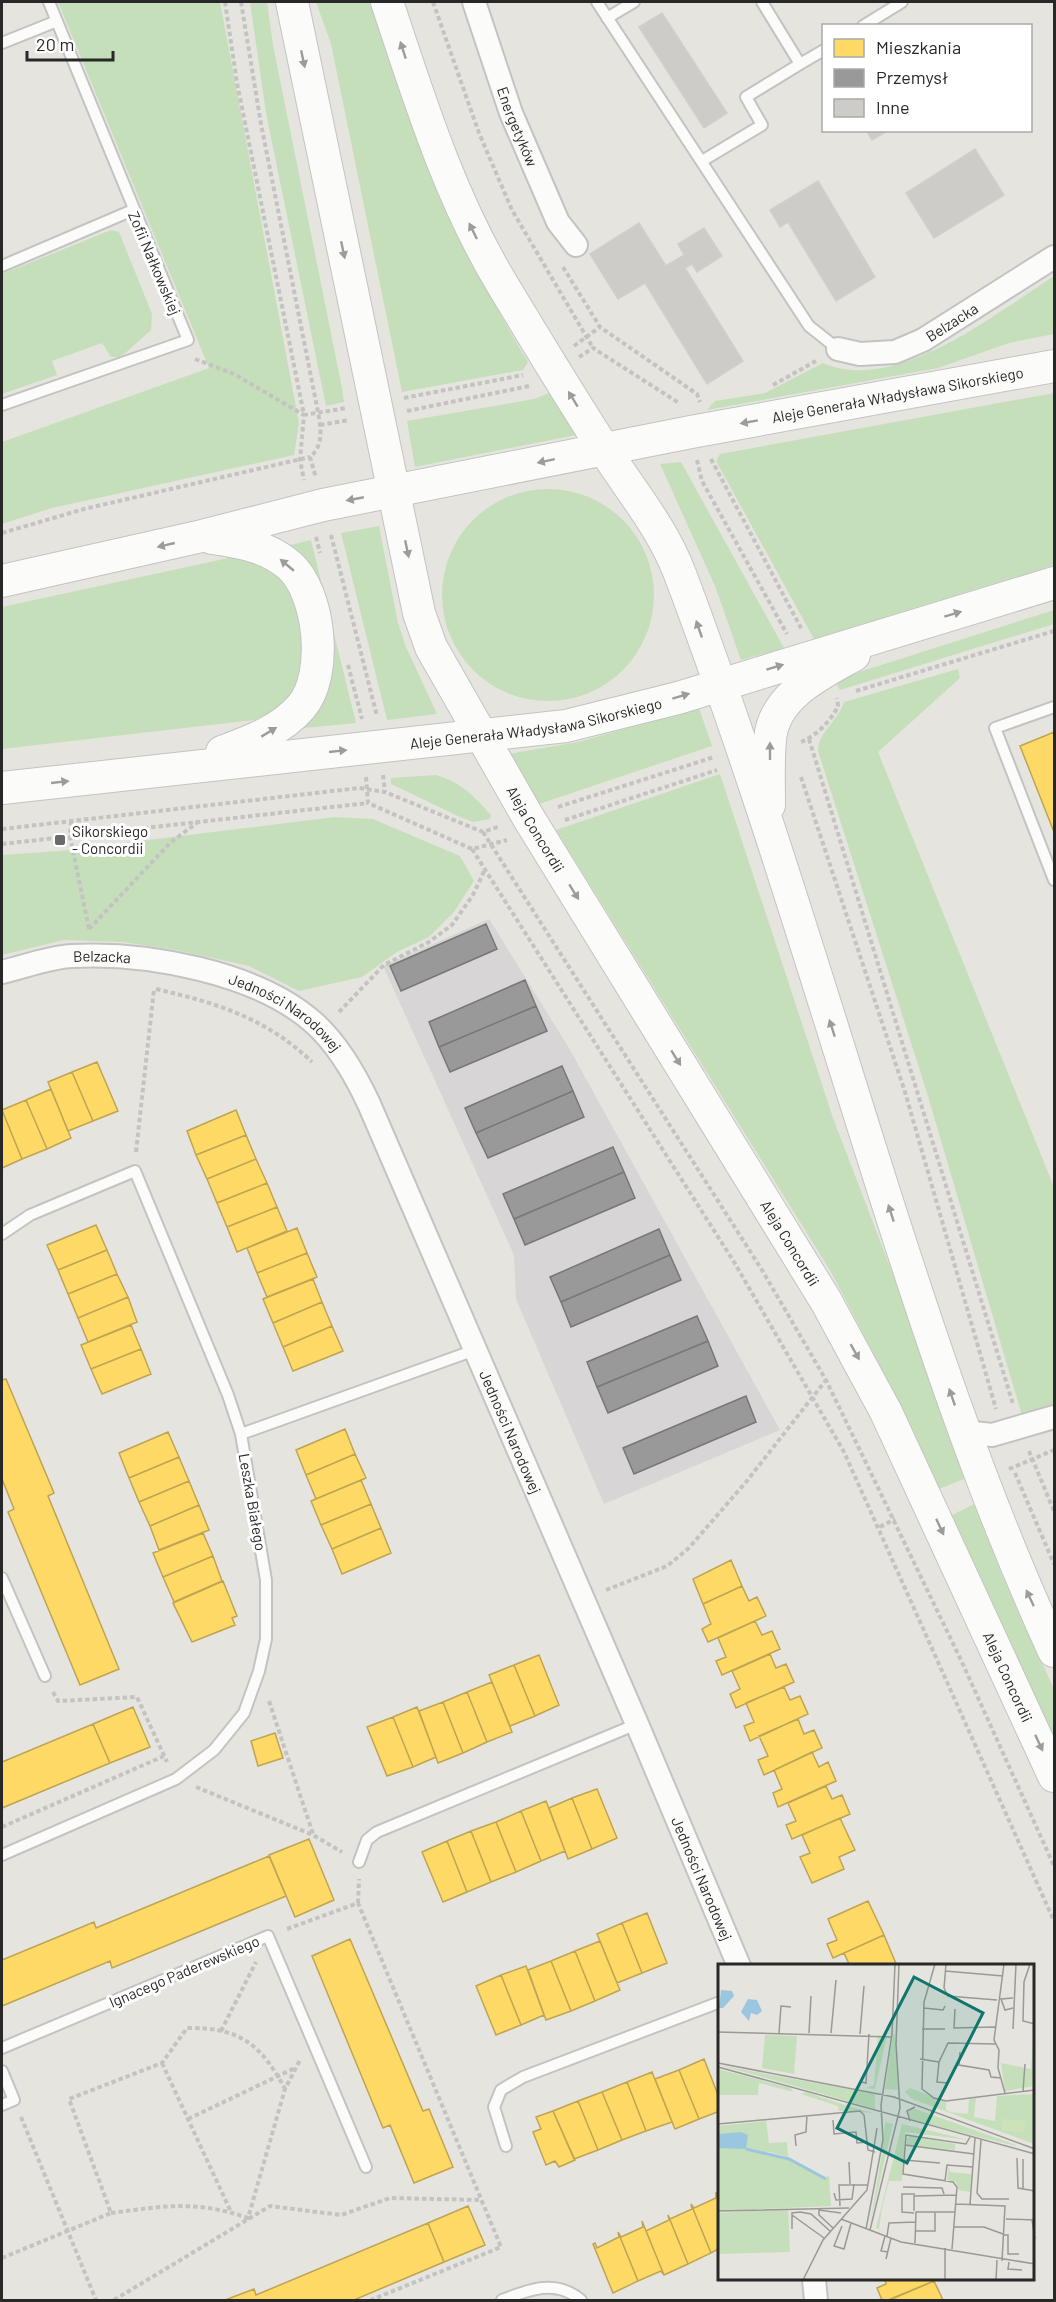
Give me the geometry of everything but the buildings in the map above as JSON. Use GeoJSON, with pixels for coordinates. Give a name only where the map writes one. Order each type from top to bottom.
{"type":"FeatureCollection","features":[{"type":"Feature","properties":{"kind":"street","name":"Aleja Concordii"},"geometry":{"type":"LineString","coordinates":[[292,2],[425,633],[528,817],[814,1281],[870,1379],[1054,1776]]}},
{"type":"Feature","properties":{"kind":"street"},"geometry":{"type":"LineString","coordinates":[[387,2],[430,134],[465,214],[502,284],[603,448],[670,551],[769,830],[909,1269],[964,1432],[1025,1588],[1054,1651]]}},
{"type":"Feature","properties":{"kind":"street","name":"Energetyków"},"geometry":{"type":"LineString","coordinates":[[474,2],[511,112],[558,222],[567,252]]}},
{"type":"Feature","properties":{"kind":"street","name":"Belzacka"},"geometry":{"type":"LineString","coordinates":[[838,349],[861,354],[895,352],[923,339],[1054,257]]}},
{"type":"Feature","properties":{"kind":"street","name":"Aleje Generała Władysława Sikorskiego"},"geometry":{"type":"LineString","coordinates":[[2,581],[202,536],[323,505],[603,448],[1054,366]]}},
{"type":"Feature","properties":{"kind":"street"},"geometry":{"type":"LineString","coordinates":[[176,768],[257,739],[281,725],[308,698],[318,670],[314,623],[306,591],[295,572],[276,556],[244,542],[202,536]]}},
{"type":"Feature","properties":{"kind":"street"},"geometry":{"type":"LineString","coordinates":[[769,830],[770,739],[781,709],[818,672],[897,632],[1054,583]]}},
{"type":"Feature","properties":{"kind":"street","name":"Aleje Generała Władysława Sikorskiego"},"geometry":{"type":"LineString","coordinates":[[2,788],[566,726],[640,709],[719,685],[818,672]]}},
{"type":"Feature","properties":{"kind":"street","name":"Belzacka"},"geometry":{"type":"LineString","coordinates":[[2,972],[71,956],[146,958],[204,970]]}},
{"type":"Feature","properties":{"kind":"street","name":"Jedności Narodowej"},"geometry":{"type":"LineString","coordinates":[[204,970],[275,995],[315,1024],[345,1060],[369,1104],[637,1724],[737,1964]]}},
{"type":"Feature","properties":{"kind":"street"},"geometry":{"type":"LineString","coordinates":[[964,1432],[981,1436],[1012,1430],[1054,1417]]}},
{"type":"Feature","properties":{"kind":"street"},"geometry":{"type":"LineString","coordinates":[[814,2281],[816,2301]]}},
{"type":"Feature","properties":{"kind":"lane","name":"Zofii Nałkowskiej"},"geometry":{"type":"LineString","coordinates":[[2,405],[189,340],[133,210],[49,2]]}},
{"type":"Feature","properties":{"kind":"lane"},"geometry":{"type":"LineString","coordinates":[[597,2],[809,326],[838,349]]}},
{"type":"Feature","properties":{"kind":"lane"},"geometry":{"type":"LineString","coordinates":[[607,18],[634,2]]}},
{"type":"Feature","properties":{"kind":"lane"},"geometry":{"type":"LineString","coordinates":[[762,2],[801,64]]}},
{"type":"Feature","properties":{"kind":"lane"},"geometry":{"type":"LineString","coordinates":[[866,24],[902,2]]}},
{"type":"Feature","properties":{"kind":"lane"},"geometry":{"type":"LineString","coordinates":[[2,43],[57,21]]}},
{"type":"Feature","properties":{"kind":"lane"},"geometry":{"type":"LineString","coordinates":[[702,161],[762,125],[746,97],[822,51]]}},
{"type":"Feature","properties":{"kind":"lane"},"geometry":{"type":"LineString","coordinates":[[2,266],[133,210]]}},
{"type":"Feature","properties":{"kind":"lane"},"geometry":{"type":"LineString","coordinates":[[1054,707],[995,728],[1054,880]]}},
{"type":"Feature","properties":{"kind":"lane"},"geometry":{"type":"LineString","coordinates":[[2,1233],[30,1215],[135,1171]]}},
{"type":"Feature","properties":{"kind":"lane","name":"Leszka Białego"},"geometry":{"type":"LineString","coordinates":[[2,1855],[176,1779],[214,1750],[244,1713],[259,1671],[266,1639],[266,1580],[241,1434],[228,1395],[135,1171]]}},
{"type":"Feature","properties":{"kind":"lane"},"geometry":{"type":"LineString","coordinates":[[241,1434],[475,1350]]}},
{"type":"Feature","properties":{"kind":"lane"},"geometry":{"type":"LineString","coordinates":[[2,1578],[45,1676]]}},
{"type":"Feature","properties":{"kind":"lane"},"geometry":{"type":"LineString","coordinates":[[359,1862],[367,1839],[377,1832],[637,1724]]}},
{"type":"Feature","properties":{"kind":"lane","name":"Ignacego Paderewskiego"},"geometry":{"type":"LineString","coordinates":[[2,2048],[268,1936],[366,2168]]}},
{"type":"Feature","properties":{"kind":"lane"},"geometry":{"type":"LineString","coordinates":[[506,2146],[494,2107],[501,2090],[523,2077],[718,2003]]}},
{"type":"Feature","properties":{"kind":"lane"},"geometry":{"type":"LineString","coordinates":[[2,2071],[14,2100],[2,2105]]}},
{"type":"Feature","properties":{"kind":"lane"},"geometry":{"type":"LineString","coordinates":[[502,2301],[533,2288],[570,2291],[581,2301]]}},
{"type":"Feature","properties":{"kind":"path"},"geometry":{"type":"LineString","coordinates":[[2,534],[84,509],[310,458],[317,452],[321,441],[320,425],[261,124],[242,2]]}},
{"type":"Feature","properties":{"kind":"path"},"geometry":{"type":"LineString","coordinates":[[434,2],[479,133],[512,210],[593,348],[686,408],[818,672]]}},
{"type":"Feature","properties":{"kind":"path"},"geometry":{"type":"LineString","coordinates":[[567,252],[600,327],[697,394],[702,481],[818,672]]}},
{"type":"Feature","properties":{"kind":"path"},"geometry":{"type":"LineString","coordinates":[[170,347],[234,374],[304,415]]}},
{"type":"Feature","properties":{"kind":"path"},"geometry":{"type":"LineString","coordinates":[[320,425],[527,387],[557,372],[593,348]]}},
{"type":"Feature","properties":{"kind":"path"},"geometry":{"type":"LineString","coordinates":[[768,386],[838,349]]}},
{"type":"Feature","properties":{"kind":"path"},"geometry":{"type":"LineString","coordinates":[[699,398],[707,396]]}},
{"type":"Feature","properties":{"kind":"path"},"geometry":{"type":"LineString","coordinates":[[310,458],[376,714],[385,792]]}},
{"type":"Feature","properties":{"kind":"path"},"geometry":{"type":"LineString","coordinates":[[818,672],[1054,631]]}},
{"type":"Feature","properties":{"kind":"path"},"geometry":{"type":"LineString","coordinates":[[809,739],[1012,1430],[1013,1467],[1054,1564]]}},
{"type":"Feature","properties":{"kind":"path"},"geometry":{"type":"LineString","coordinates":[[483,832],[741,748]]}},
{"type":"Feature","properties":{"kind":"path"},"geometry":{"type":"LineString","coordinates":[[798,768],[905,1092],[1012,1430],[1032,1461],[1054,1511]]}},
{"type":"Feature","properties":{"kind":"path"},"geometry":{"type":"LineString","coordinates":[[2,829],[359,788],[385,792],[483,832],[762,1270],[826,1380],[961,1660],[1054,1866]]}},
{"type":"Feature","properties":{"kind":"path"},"geometry":{"type":"LineString","coordinates":[[2,844],[368,803]]}},
{"type":"Feature","properties":{"kind":"path"},"geometry":{"type":"LineString","coordinates":[[71,821],[70,837],[95,957]]}},
{"type":"Feature","properties":{"kind":"path"},"geometry":{"type":"LineString","coordinates":[[89,929],[171,842],[197,822]]}},
{"type":"Feature","properties":{"kind":"path"},"geometry":{"type":"LineString","coordinates":[[472,849],[734,1262],[844,1452],[880,1527],[1054,1921]]}},
{"type":"Feature","properties":{"kind":"path"},"geometry":{"type":"LineString","coordinates":[[332,1019],[384,965],[429,942],[452,925],[473,895],[485,869]]}},
{"type":"Feature","properties":{"kind":"path"},"geometry":{"type":"LineString","coordinates":[[144,986],[205,1000],[252,1018],[295,1046],[314,1064]]}},
{"type":"Feature","properties":{"kind":"path"},"geometry":{"type":"LineString","coordinates":[[135,1171],[154,988]]}},
{"type":"Feature","properties":{"kind":"path"},"geometry":{"type":"LineString","coordinates":[[583,1599],[667,1566],[688,1549],[739,1490],[826,1380]]}},
{"type":"Feature","properties":{"kind":"path"},"geometry":{"type":"LineString","coordinates":[[1013,1467],[1054,1450]]}},
{"type":"Feature","properties":{"kind":"path"},"geometry":{"type":"LineString","coordinates":[[259,1671],[313,1834]]}},
{"type":"Feature","properties":{"kind":"path"},"geometry":{"type":"LineString","coordinates":[[45,1676],[58,1701],[137,1697],[176,1779],[313,1834],[359,1862],[358,1903],[501,2247],[371,2301]]}},
{"type":"Feature","properties":{"kind":"path"},"geometry":{"type":"LineString","coordinates":[[2,1827],[164,1756]]}},
{"type":"Feature","properties":{"kind":"path"},"geometry":{"type":"LineString","coordinates":[[221,2031],[268,1936],[358,1903]]}},
{"type":"Feature","properties":{"kind":"path"},"geometry":{"type":"LineString","coordinates":[[111,2213],[69,2099],[162,2063],[187,2028],[213,2027],[221,2031],[237,2033],[271,2062],[285,2089]]}},
{"type":"Feature","properties":{"kind":"path"},"geometry":{"type":"LineString","coordinates":[[248,2218],[285,2089],[311,2038]]}},
{"type":"Feature","properties":{"kind":"path"},"geometry":{"type":"LineString","coordinates":[[162,2063],[231,2212]]}},
{"type":"Feature","properties":{"kind":"path"},"geometry":{"type":"LineString","coordinates":[[188,2119],[295,2067]]}},
{"type":"Feature","properties":{"kind":"path"},"geometry":{"type":"LineString","coordinates":[[14,2100],[96,2301]]}},
{"type":"Feature","properties":{"kind":"path"},"geometry":{"type":"LineString","coordinates":[[114,2301],[270,2206],[341,2216],[390,2198],[481,2200]]}},
{"type":"Feature","properties":{"kind":"path"},"geometry":{"type":"LineString","coordinates":[[2,2258],[111,2213],[179,2204],[231,2212],[248,2218]]}},
{"type":"Feature","properties":{"kind":"shaded area"},"geometry":{"type":"Polygon","coordinates":[[[489,919],[569,1048],[780,1430],[604,1504],[516,1299],[514,1255],[383,966],[489,919]]]}},
{"type":"Feature","properties":{"kind":"green space"},"geometry":{"type":"Polygon","coordinates":[[[58,2],[220,2],[299,423],[294,455],[52,508],[2,524],[2,442],[209,368],[58,2]]]}},
{"type":"Feature","properties":{"kind":"green space"},"geometry":{"type":"Polygon","coordinates":[[[250,2],[267,2],[273,45],[342,388],[344,402],[326,406],[266,113],[250,2]]]}},
{"type":"Feature","properties":{"kind":"green space"},"geometry":{"type":"Polygon","coordinates":[[[316,2],[371,2],[402,96],[437,187],[479,275],[528,362],[523,370],[402,392],[331,44],[316,2]]]}},
{"type":"Feature","properties":{"kind":"green space"},"geometry":{"type":"Polygon","coordinates":[[[111,230],[119,232],[152,314],[151,330],[121,357],[111,357],[102,343],[52,361],[57,375],[2,394],[2,274],[111,230]]]}},
{"type":"Feature","properties":{"kind":"green space"},"geometry":{"type":"Polygon","coordinates":[[[1054,276],[1054,334],[1009,343],[938,368],[707,410],[715,401],[765,393],[823,363],[852,370],[882,368],[913,359],[975,328],[1054,276]]]}},
{"type":"Feature","properties":{"kind":"green space"},"geometry":{"type":"Polygon","coordinates":[[[549,393],[576,435],[415,467],[407,421],[534,399],[549,393]]]}},
{"type":"Feature","properties":{"kind":"green space"},"geometry":{"type":"Polygon","coordinates":[[[1054,393],[1054,565],[814,639],[716,461],[720,454],[1054,393]]]}},
{"type":"Feature","properties":{"kind":"green space"},"geometry":{"type":"Polygon","coordinates":[[[681,462],[784,648],[741,660],[715,586],[660,464],[681,462]]]}},
{"type":"Feature","properties":{"kind":"green space"},"geometry":{"type":"Polygon","coordinates":[[[548,489],[579,494],[607,507],[623,520],[636,536],[649,564],[654,595],[649,626],[636,654],[623,670],[607,683],[579,696],[548,701],[517,696],[489,683],[473,670],[460,654],[447,626],[442,595],[447,564],[460,536],[473,520],[489,507],[517,494],[548,489]]]}},
{"type":"Feature","properties":{"kind":"green space"},"geometry":{"type":"Polygon","coordinates":[[[379,526],[398,623],[406,647],[437,714],[387,720],[341,533],[379,526]]]}},
{"type":"Feature","properties":{"kind":"green space"},"geometry":{"type":"Polygon","coordinates":[[[311,540],[356,723],[294,729],[321,699],[282,547],[311,540]]]}},
{"type":"Feature","properties":{"kind":"green space"},"geometry":{"type":"Polygon","coordinates":[[[233,557],[255,559],[290,584],[304,630],[303,680],[279,710],[254,720],[2,749],[2,607],[233,557]]]}},
{"type":"Feature","properties":{"kind":"green space"},"geometry":{"type":"Polygon","coordinates":[[[1054,610],[1054,624],[840,690],[834,680],[1054,610]]]}},
{"type":"Feature","properties":{"kind":"green space"},"geometry":{"type":"Polygon","coordinates":[[[958,669],[960,678],[878,752],[1054,1187],[1054,1410],[1023,1419],[927,1093],[818,751],[821,738],[838,715],[844,702],[958,669]]]}},
{"type":"Feature","properties":{"kind":"green space"},"geometry":{"type":"Polygon","coordinates":[[[699,708],[712,746],[539,804],[508,754],[578,742],[699,708]]]}},
{"type":"Feature","properties":{"kind":"green space"},"geometry":{"type":"Polygon","coordinates":[[[720,774],[833,1118],[908,1314],[964,1479],[939,1489],[886,1377],[831,1272],[556,830],[720,774]]]}},
{"type":"Feature","properties":{"kind":"green space"},"geometry":{"type":"Polygon","coordinates":[[[436,775],[467,790],[491,815],[490,819],[473,822],[391,784],[391,778],[436,775]]]}},
{"type":"Feature","properties":{"kind":"green space"},"geometry":{"type":"Polygon","coordinates":[[[334,817],[373,819],[460,856],[474,881],[454,912],[429,937],[397,952],[362,977],[299,991],[249,966],[176,950],[122,942],[64,940],[2,955],[2,855],[59,851],[334,817]]]}},
{"type":"Feature","properties":{"kind":"green space"},"geometry":{"type":"Polygon","coordinates":[[[974,1504],[1003,1578],[1054,1689],[1054,1738],[952,1515],[974,1504]]]}},
{"type":"Feature","properties":{"kind":"place","name":"Sikorskiego - Concordii"},"geometry":{"type":"Point","coordinates":[60,840]}}]}
